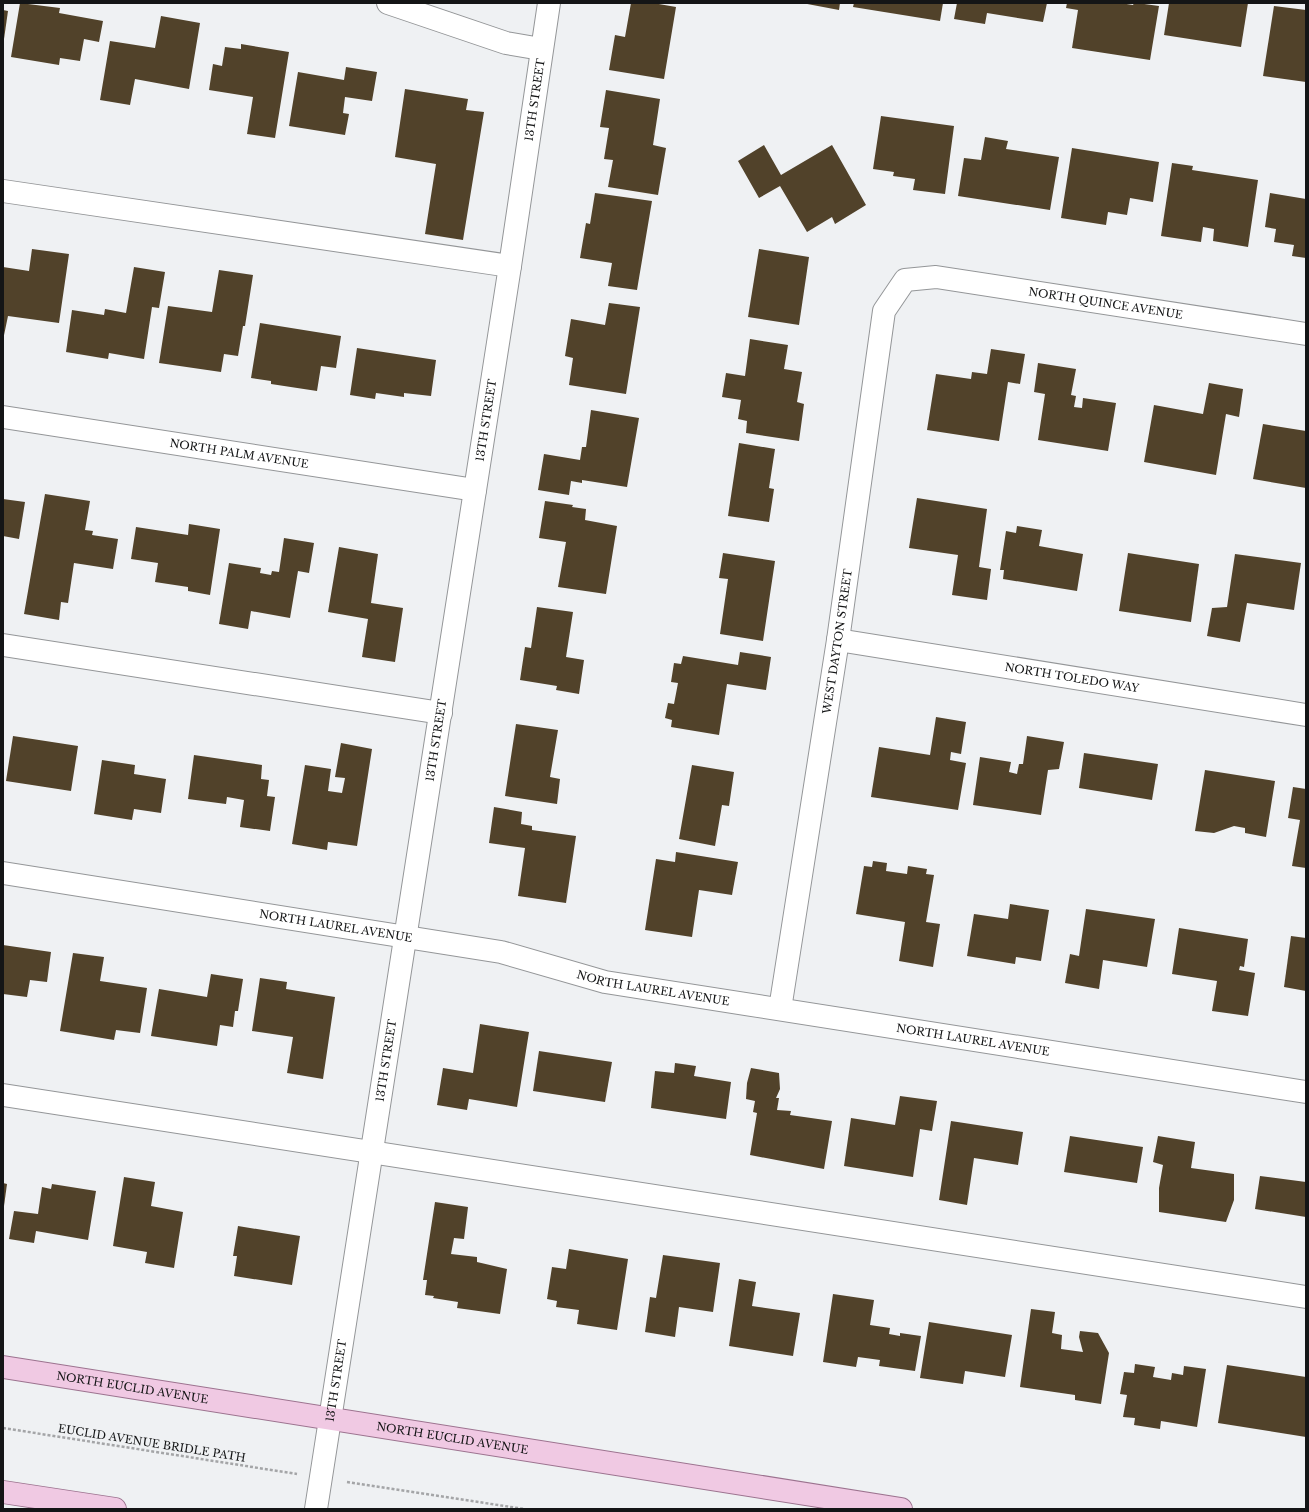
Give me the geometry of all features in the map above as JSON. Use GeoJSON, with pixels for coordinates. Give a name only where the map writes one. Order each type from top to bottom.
{"type":"FeatureCollection","features":[{"type":"Feature","properties":{"kind":"main road","name":"NORTH EUCLID AVENUE"},"geometry":{"type":"LineString","coordinates":[[3,1367],[901,1509]]}},
{"type":"Feature","properties":{"kind":"main road"},"geometry":{"type":"LineString","coordinates":[[3,1492],[115,1509]]}},
{"type":"Feature","properties":{"kind":"street"},"geometry":{"type":"LineString","coordinates":[[388,3],[506,43],[541,49]]}},
{"type":"Feature","properties":{"kind":"street","name":"13TH STREET"},"geometry":{"type":"LineString","coordinates":[[316,1509],[441,713],[549,3]]}},
{"type":"Feature","properties":{"kind":"street"},"geometry":{"type":"LineString","coordinates":[[3,191],[510,266]]}},
{"type":"Feature","properties":{"kind":"street","name":"NORTH QUINCE AVENUE"},"geometry":{"type":"LineString","coordinates":[[905,280],[936,277],[1306,334]]}},
{"type":"Feature","properties":{"kind":"street","name":"WEST DAYTON STREET"},"geometry":{"type":"LineString","coordinates":[[780,1009],[838,640],[884,311],[905,280]]}},
{"type":"Feature","properties":{"kind":"street","name":"NORTH PALM AVENUE"},"geometry":{"type":"LineString","coordinates":[[3,417],[475,490]]}},
{"type":"Feature","properties":{"kind":"street","name":"NORTH TOLEDO WAY"},"geometry":{"type":"LineString","coordinates":[[838,640],[1306,715]]}},
{"type":"Feature","properties":{"kind":"street"},"geometry":{"type":"LineString","coordinates":[[3,645],[441,713]]}},
{"type":"Feature","properties":{"kind":"street","name":"NORTH LAUREL AVENUE"},"geometry":{"type":"LineString","coordinates":[[3,872],[405,938],[501,952],[605,982],[1306,1092]]}},
{"type":"Feature","properties":{"kind":"street"},"geometry":{"type":"LineString","coordinates":[[3,1095],[1306,1297]]}},
{"type":"Feature","properties":{"kind":"path","name":"EUCLID AVENUE BRIDLE PATH"},"geometry":{"type":"LineString","coordinates":[[3,1428],[299,1474]]}},
{"type":"Feature","properties":{"kind":"path"},"geometry":{"type":"LineString","coordinates":[[348,1482],[524,1509]]}},
{"type":"Feature","properties":{"kind":"building"},"geometry":{"type":"Polygon","coordinates":[[[20,3],[60,8],[59,13],[103,21],[99,42],[84,39],[80,61],[60,58],[59,65],[11,57],[20,3]]]}},
{"type":"Feature","properties":{"kind":"building"},"geometry":{"type":"Polygon","coordinates":[[[631,3],[653,3],[676,7],[664,79],[609,70],[615,35],[625,37],[631,3]]]}},
{"type":"Feature","properties":{"kind":"building"},"geometry":{"type":"Polygon","coordinates":[[[802,3],[840,3],[839,10],[802,3]]]}},
{"type":"Feature","properties":{"kind":"building"},"geometry":{"type":"Polygon","coordinates":[[[854,3],[943,3],[940,21],[853,7],[854,3]]]}},
{"type":"Feature","properties":{"kind":"building"},"geometry":{"type":"Polygon","coordinates":[[[957,3],[1047,3],[1043,22],[987,13],[985,24],[954,19],[957,3]]]}},
{"type":"Feature","properties":{"kind":"building"},"geometry":{"type":"Polygon","coordinates":[[[1067,3],[1120,3],[1133,5],[1134,3],[1137,3],[1159,6],[1150,60],[1072,48],[1078,10],[1066,8],[1067,3]]]}},
{"type":"Feature","properties":{"kind":"building"},"geometry":{"type":"Polygon","coordinates":[[[1169,3],[1248,3],[1241,47],[1164,35],[1169,3]]]}},
{"type":"Feature","properties":{"kind":"building"},"geometry":{"type":"Polygon","coordinates":[[[1274,6],[1306,10],[1306,82],[1263,76],[1274,6]]]}},
{"type":"Feature","properties":{"kind":"building"},"geometry":{"type":"Polygon","coordinates":[[[3,10],[8,11],[4,39],[3,39],[3,10]]]}},
{"type":"Feature","properties":{"kind":"building"},"geometry":{"type":"Polygon","coordinates":[[[161,16],[200,23],[189,89],[135,79],[130,105],[100,100],[110,41],[155,48],[161,16]]]}},
{"type":"Feature","properties":{"kind":"building"},"geometry":{"type":"Polygon","coordinates":[[[241,44],[289,52],[275,138],[247,134],[253,97],[209,90],[213,64],[222,66],[225,47],[241,49],[241,44]]]}},
{"type":"Feature","properties":{"kind":"building"},"geometry":{"type":"Polygon","coordinates":[[[346,67],[377,72],[372,101],[345,97],[343,113],[349,114],[345,135],[289,126],[298,72],[344,80],[346,67]]]}},
{"type":"Feature","properties":{"kind":"building"},"geometry":{"type":"Polygon","coordinates":[[[405,89],[468,99],[466,110],[484,112],[463,240],[425,234],[436,164],[395,157],[405,89]]]}},
{"type":"Feature","properties":{"kind":"building"},"geometry":{"type":"Polygon","coordinates":[[[606,90],[660,99],[653,145],[666,148],[658,195],[608,187],[613,160],[604,159],[609,128],[600,127],[606,90]]]}},
{"type":"Feature","properties":{"kind":"building"},"geometry":{"type":"Polygon","coordinates":[[[881,116],[954,126],[945,194],[913,190],[915,179],[893,176],[894,172],[873,169],[881,116]]]}},
{"type":"Feature","properties":{"kind":"building"},"geometry":{"type":"Polygon","coordinates":[[[985,137],[1008,141],[1006,149],[1059,157],[1050,210],[958,196],[964,158],[981,160],[985,137]]]}},
{"type":"Feature","properties":{"kind":"building"},"geometry":{"type":"Polygon","coordinates":[[[764,145],[781,175],[832,145],[866,205],[835,224],[832,217],[807,232],[780,186],[759,198],[738,161],[764,145]]]}},
{"type":"Feature","properties":{"kind":"building"},"geometry":{"type":"Polygon","coordinates":[[[1072,148],[1159,162],[1153,202],[1130,198],[1127,215],[1108,212],[1106,225],[1061,218],[1072,148]]]}},
{"type":"Feature","properties":{"kind":"building"},"geometry":{"type":"Polygon","coordinates":[[[1172,163],[1193,166],[1192,170],[1258,180],[1248,247],[1213,241],[1214,229],[1203,227],[1201,242],[1161,236],[1172,163]]]}},
{"type":"Feature","properties":{"kind":"building"},"geometry":{"type":"Polygon","coordinates":[[[595,193],[652,201],[637,290],[608,286],[612,263],[580,258],[586,223],[590,224],[595,193]]]}},
{"type":"Feature","properties":{"kind":"building"},"geometry":{"type":"Polygon","coordinates":[[[1270,193],[1306,199],[1306,258],[1292,256],[1294,245],[1274,242],[1276,229],[1265,227],[1270,193]]]}},
{"type":"Feature","properties":{"kind":"building"},"geometry":{"type":"Polygon","coordinates":[[[32,249],[69,254],[59,323],[8,316],[3,340],[3,267],[29,271],[32,249]]]}},
{"type":"Feature","properties":{"kind":"building"},"geometry":{"type":"Polygon","coordinates":[[[759,249],[809,257],[799,325],[748,317],[759,249]]]}},
{"type":"Feature","properties":{"kind":"building"},"geometry":{"type":"Polygon","coordinates":[[[134,267],[165,272],[159,308],[152,307],[144,359],[109,353],[108,359],[66,352],[72,310],[104,315],[105,309],[126,313],[134,267]]]}},
{"type":"Feature","properties":{"kind":"building"},"geometry":{"type":"Polygon","coordinates":[[[219,270],[253,275],[245,326],[243,326],[238,356],[224,354],[221,372],[159,363],[168,306],[212,312],[219,270]]]}},
{"type":"Feature","properties":{"kind":"building"},"geometry":{"type":"Polygon","coordinates":[[[609,303],[640,307],[626,394],[569,385],[573,358],[565,356],[571,319],[605,325],[609,303]]]}},
{"type":"Feature","properties":{"kind":"building"},"geometry":{"type":"Polygon","coordinates":[[[260,323],[341,336],[336,368],[321,366],[317,391],[271,384],[271,381],[251,378],[260,323]]]}},
{"type":"Feature","properties":{"kind":"building"},"geometry":{"type":"Polygon","coordinates":[[[750,339],[788,345],[784,369],[802,372],[797,402],[804,404],[799,441],[746,433],[747,421],[738,419],[741,400],[722,397],[726,373],[745,376],[750,339]]]}},
{"type":"Feature","properties":{"kind":"building"},"geometry":{"type":"Polygon","coordinates":[[[357,348],[436,360],[431,396],[404,393],[404,397],[376,393],[375,399],[350,395],[357,348]]]}},
{"type":"Feature","properties":{"kind":"building"},"geometry":{"type":"Polygon","coordinates":[[[991,349],[1025,354],[1020,384],[1008,382],[999,441],[927,430],[936,374],[971,379],[972,372],[987,374],[991,349]]]}},
{"type":"Feature","properties":{"kind":"building"},"geometry":{"type":"Polygon","coordinates":[[[1038,363],[1076,369],[1071,395],[1076,396],[1074,407],[1082,408],[1083,398],[1116,403],[1108,451],[1038,440],[1045,394],[1034,392],[1038,363]]]}},
{"type":"Feature","properties":{"kind":"building"},"geometry":{"type":"Polygon","coordinates":[[[1209,383],[1243,389],[1239,417],[1226,414],[1216,475],[1144,462],[1154,405],[1203,414],[1209,383]]]}},
{"type":"Feature","properties":{"kind":"building"},"geometry":{"type":"Polygon","coordinates":[[[591,410],[639,418],[627,487],[582,480],[582,483],[571,481],[569,495],[538,490],[544,454],[580,460],[582,447],[586,447],[591,410]]]}},
{"type":"Feature","properties":{"kind":"building"},"geometry":{"type":"Polygon","coordinates":[[[1263,424],[1306,431],[1306,488],[1253,479],[1263,424]]]}},
{"type":"Feature","properties":{"kind":"building"},"geometry":{"type":"Polygon","coordinates":[[[739,443],[775,449],[769,488],[774,489],[769,522],[728,516],[739,443]]]}},
{"type":"Feature","properties":{"kind":"building"},"geometry":{"type":"Polygon","coordinates":[[[45,494],[90,501],[85,530],[93,531],[92,535],[118,539],[113,569],[74,563],[68,603],[61,602],[59,620],[24,614],[45,494]]]}},
{"type":"Feature","properties":{"kind":"building"},"geometry":{"type":"Polygon","coordinates":[[[917,498],[987,509],[979,567],[991,569],[987,600],[952,595],[958,555],[909,548],[917,498]]]}},
{"type":"Feature","properties":{"kind":"building"},"geometry":{"type":"Polygon","coordinates":[[[3,499],[25,502],[19,539],[3,536],[3,499]]]}},
{"type":"Feature","properties":{"kind":"building"},"geometry":{"type":"Polygon","coordinates":[[[545,501],[573,505],[572,507],[586,509],[585,520],[617,526],[606,594],[558,587],[566,542],[539,538],[545,501]]]}},
{"type":"Feature","properties":{"kind":"building"},"geometry":{"type":"Polygon","coordinates":[[[189,524],[220,529],[210,595],[188,591],[188,587],[155,582],[158,563],[131,559],[136,527],[188,535],[189,524]]]}},
{"type":"Feature","properties":{"kind":"building"},"geometry":{"type":"Polygon","coordinates":[[[1017,526],[1042,530],[1039,546],[1083,554],[1077,591],[1003,579],[1004,570],[1000,570],[1006,531],[1016,533],[1017,526]]]}},
{"type":"Feature","properties":{"kind":"building"},"geometry":{"type":"Polygon","coordinates":[[[284,538],[314,543],[309,573],[298,571],[290,618],[251,611],[248,629],[219,624],[229,563],[261,568],[260,573],[271,575],[272,571],[279,572],[284,538]]]}},
{"type":"Feature","properties":{"kind":"building"},"geometry":{"type":"Polygon","coordinates":[[[339,547],[378,554],[371,603],[403,608],[395,662],[362,657],[368,619],[328,612],[339,547]]]}},
{"type":"Feature","properties":{"kind":"building"},"geometry":{"type":"Polygon","coordinates":[[[723,553],[775,561],[763,641],[720,634],[728,579],[719,578],[723,553]]]}},
{"type":"Feature","properties":{"kind":"building"},"geometry":{"type":"Polygon","coordinates":[[[1128,553],[1199,564],[1191,622],[1119,611],[1128,553]]]}},
{"type":"Feature","properties":{"kind":"building"},"geometry":{"type":"Polygon","coordinates":[[[1235,554],[1301,563],[1294,610],[1247,603],[1240,642],[1207,636],[1212,608],[1227,607],[1235,554]]]}},
{"type":"Feature","properties":{"kind":"building"},"geometry":{"type":"Polygon","coordinates":[[[537,607],[573,612],[566,657],[584,660],[579,694],[556,690],[557,686],[520,680],[525,647],[531,648],[537,607]]]}},
{"type":"Feature","properties":{"kind":"building"},"geometry":{"type":"Polygon","coordinates":[[[740,652],[771,657],[766,690],[727,684],[719,735],[671,727],[672,720],[665,718],[668,703],[674,704],[678,683],[671,682],[674,663],[681,664],[683,656],[738,665],[740,652]]]}},
{"type":"Feature","properties":{"kind":"building"},"geometry":{"type":"Polygon","coordinates":[[[936,717],[966,722],[961,754],[951,752],[950,760],[966,763],[958,810],[871,797],[879,747],[930,755],[936,717]]]}},
{"type":"Feature","properties":{"kind":"building"},"geometry":{"type":"Polygon","coordinates":[[[516,724],[558,730],[550,777],[560,779],[557,804],[505,796],[516,724]]]}},
{"type":"Feature","properties":{"kind":"building"},"geometry":{"type":"Polygon","coordinates":[[[13,736],[78,746],[71,791],[6,781],[13,736]]]}},
{"type":"Feature","properties":{"kind":"building"},"geometry":{"type":"Polygon","coordinates":[[[1027,736],[1064,742],[1059,769],[1048,770],[1041,815],[973,805],[980,757],[1011,762],[1009,772],[1017,774],[1019,764],[1023,764],[1027,736]]]}},
{"type":"Feature","properties":{"kind":"building"},"geometry":{"type":"Polygon","coordinates":[[[341,743],[372,749],[357,846],[328,842],[327,850],[292,844],[305,765],[331,769],[328,791],[342,793],[345,778],[335,777],[341,743]]]}},
{"type":"Feature","properties":{"kind":"building"},"geometry":{"type":"Polygon","coordinates":[[[1084,753],[1158,764],[1152,800],[1079,788],[1084,753]]]}},
{"type":"Feature","properties":{"kind":"building"},"geometry":{"type":"Polygon","coordinates":[[[194,755],[262,765],[261,779],[269,780],[267,796],[275,797],[270,831],[240,827],[244,800],[227,797],[226,804],[188,799],[194,755]]]}},
{"type":"Feature","properties":{"kind":"building"},"geometry":{"type":"Polygon","coordinates":[[[102,760],[135,765],[134,774],[166,779],[161,813],[134,809],[132,820],[94,814],[102,760]]]}},
{"type":"Feature","properties":{"kind":"building"},"geometry":{"type":"Polygon","coordinates":[[[692,765],[734,772],[729,806],[722,805],[715,846],[679,839],[692,765]]]}},
{"type":"Feature","properties":{"kind":"building"},"geometry":{"type":"Polygon","coordinates":[[[1205,770],[1275,781],[1266,837],[1245,833],[1245,828],[1234,826],[1214,833],[1195,831],[1205,770]]]}},
{"type":"Feature","properties":{"kind":"building"},"geometry":{"type":"Polygon","coordinates":[[[1293,787],[1306,789],[1306,868],[1292,866],[1300,820],[1288,818],[1293,787]]]}},
{"type":"Feature","properties":{"kind":"building"},"geometry":{"type":"Polygon","coordinates":[[[494,807],[522,812],[521,824],[532,826],[532,830],[576,836],[566,903],[518,896],[525,848],[489,843],[494,807]]]}},
{"type":"Feature","properties":{"kind":"building"},"geometry":{"type":"Polygon","coordinates":[[[676,852],[738,862],[732,895],[699,890],[692,937],[645,930],[656,859],[675,862],[676,852]]]}},
{"type":"Feature","properties":{"kind":"building"},"geometry":{"type":"Polygon","coordinates":[[[873,861],[887,863],[886,871],[907,874],[908,866],[927,869],[926,874],[934,875],[926,922],[940,924],[933,967],[899,961],[905,922],[856,914],[864,866],[872,867],[873,861]]]}},
{"type":"Feature","properties":{"kind":"building"},"geometry":{"type":"Polygon","coordinates":[[[1010,904],[1049,910],[1041,961],[1016,957],[1015,964],[967,956],[974,914],[1008,919],[1010,904]]]}},
{"type":"Feature","properties":{"kind":"building"},"geometry":{"type":"Polygon","coordinates":[[[1086,909],[1155,919],[1147,967],[1103,960],[1099,989],[1065,983],[1070,954],[1079,956],[1086,909]]]}},
{"type":"Feature","properties":{"kind":"building"},"geometry":{"type":"Polygon","coordinates":[[[1179,928],[1248,939],[1244,967],[1240,966],[1239,970],[1255,973],[1248,1016],[1212,1011],[1217,981],[1172,974],[1179,928]]]}},
{"type":"Feature","properties":{"kind":"building"},"geometry":{"type":"Polygon","coordinates":[[[1291,936],[1306,938],[1306,991],[1284,987],[1291,936]]]}},
{"type":"Feature","properties":{"kind":"building"},"geometry":{"type":"Polygon","coordinates":[[[3,945],[51,952],[47,982],[30,980],[27,997],[3,994],[3,945]]]}},
{"type":"Feature","properties":{"kind":"building"},"geometry":{"type":"Polygon","coordinates":[[[73,953],[104,957],[100,981],[147,988],[140,1033],[116,1030],[114,1040],[60,1031],[73,953]]]}},
{"type":"Feature","properties":{"kind":"building"},"geometry":{"type":"Polygon","coordinates":[[[211,974],[243,979],[238,1011],[235,1011],[233,1027],[220,1025],[217,1046],[151,1036],[159,989],[207,997],[211,974]]]}},
{"type":"Feature","properties":{"kind":"building"},"geometry":{"type":"Polygon","coordinates":[[[260,978],[287,982],[286,989],[335,997],[323,1079],[287,1073],[293,1037],[252,1031],[260,978]]]}},
{"type":"Feature","properties":{"kind":"building"},"geometry":{"type":"Polygon","coordinates":[[[480,1024],[529,1032],[517,1107],[469,1099],[467,1110],[437,1105],[443,1068],[473,1073],[480,1024]]]}},
{"type":"Feature","properties":{"kind":"building"},"geometry":{"type":"Polygon","coordinates":[[[539,1051],[612,1062],[605,1102],[533,1091],[539,1051]]]}},
{"type":"Feature","properties":{"kind":"building"},"geometry":{"type":"Polygon","coordinates":[[[675,1063],[696,1066],[694,1076],[731,1082],[726,1119],[651,1108],[655,1071],[674,1073],[675,1063]]]}},
{"type":"Feature","properties":{"kind":"building"},"geometry":{"type":"Polygon","coordinates":[[[751,1068],[779,1073],[780,1089],[776,1098],[779,1098],[777,1110],[791,1111],[790,1115],[832,1121],[824,1169],[750,1155],[757,1113],[753,1112],[755,1101],[746,1099],[747,1083],[751,1068]]]}},
{"type":"Feature","properties":{"kind":"building"},"geometry":{"type":"Polygon","coordinates":[[[900,1096],[937,1101],[932,1131],[920,1129],[913,1177],[844,1166],[851,1118],[895,1125],[900,1096]]]}},
{"type":"Feature","properties":{"kind":"building"},"geometry":{"type":"Polygon","coordinates":[[[951,1121],[1023,1132],[1018,1165],[974,1158],[967,1205],[939,1200],[951,1121]]]}},
{"type":"Feature","properties":{"kind":"building"},"geometry":{"type":"Polygon","coordinates":[[[1070,1136],[1143,1147],[1137,1183],[1064,1172],[1070,1136]]]}},
{"type":"Feature","properties":{"kind":"building"},"geometry":{"type":"Polygon","coordinates":[[[1158,1136],[1195,1142],[1191,1168],[1234,1174],[1234,1200],[1226,1222],[1159,1212],[1159,1188],[1163,1165],[1153,1162],[1158,1136]]]}},
{"type":"Feature","properties":{"kind":"building"},"geometry":{"type":"Polygon","coordinates":[[[1260,1176],[1306,1182],[1306,1217],[1255,1209],[1260,1176]]]}},
{"type":"Feature","properties":{"kind":"building"},"geometry":{"type":"Polygon","coordinates":[[[124,1177],[155,1182],[151,1206],[183,1212],[174,1268],[145,1263],[147,1252],[113,1246],[124,1177]]]}},
{"type":"Feature","properties":{"kind":"building"},"geometry":{"type":"Polygon","coordinates":[[[3,1183],[7,1184],[4,1206],[3,1206],[3,1183]]]}},
{"type":"Feature","properties":{"kind":"building"},"geometry":{"type":"Polygon","coordinates":[[[52,1184],[96,1191],[88,1240],[36,1231],[34,1243],[9,1239],[14,1211],[38,1214],[42,1187],[51,1189],[52,1184]]]}},
{"type":"Feature","properties":{"kind":"building"},"geometry":{"type":"Polygon","coordinates":[[[435,1202],[468,1207],[464,1239],[454,1238],[451,1254],[477,1257],[477,1262],[507,1269],[500,1314],[457,1308],[458,1302],[433,1298],[434,1296],[425,1295],[427,1280],[423,1280],[435,1202]]]}},
{"type":"Feature","properties":{"kind":"building"},"geometry":{"type":"Polygon","coordinates":[[[238,1226],[300,1236],[292,1285],[234,1276],[237,1256],[233,1256],[238,1226]]]}},
{"type":"Feature","properties":{"kind":"building"},"geometry":{"type":"Polygon","coordinates":[[[569,1249],[628,1259],[617,1330],[577,1324],[579,1310],[556,1307],[557,1301],[547,1299],[552,1267],[566,1269],[569,1249]]]}},
{"type":"Feature","properties":{"kind":"building"},"geometry":{"type":"Polygon","coordinates":[[[663,1255],[720,1263],[713,1312],[679,1307],[675,1337],[645,1332],[650,1297],[656,1298],[663,1255]]]}},
{"type":"Feature","properties":{"kind":"building"},"geometry":{"type":"Polygon","coordinates":[[[739,1279],[756,1282],[752,1306],[800,1313],[793,1356],[729,1346],[739,1279]]]}},
{"type":"Feature","properties":{"kind":"building"},"geometry":{"type":"Polygon","coordinates":[[[833,1294],[874,1300],[870,1325],[890,1328],[889,1334],[900,1336],[900,1333],[921,1336],[915,1371],[879,1366],[880,1360],[858,1357],[856,1367],[823,1362],[833,1294]]]}},
{"type":"Feature","properties":{"kind":"building"},"geometry":{"type":"Polygon","coordinates":[[[1031,1309],[1055,1312],[1052,1333],[1062,1335],[1061,1349],[1083,1352],[1079,1337],[1080,1331],[1098,1333],[1109,1353],[1101,1404],[1075,1400],[1075,1395],[1020,1387],[1031,1309]]]}},
{"type":"Feature","properties":{"kind":"building"},"geometry":{"type":"Polygon","coordinates":[[[929,1322],[1012,1335],[1005,1377],[965,1371],[963,1384],[920,1378],[929,1322]]]}},
{"type":"Feature","properties":{"kind":"building"},"geometry":{"type":"Polygon","coordinates":[[[1135,1364],[1155,1367],[1153,1377],[1171,1380],[1172,1373],[1183,1375],[1184,1366],[1206,1369],[1197,1427],[1161,1421],[1160,1429],[1134,1425],[1135,1418],[1123,1417],[1127,1395],[1120,1394],[1124,1372],[1134,1373],[1135,1364]]]}},
{"type":"Feature","properties":{"kind":"building"},"geometry":{"type":"Polygon","coordinates":[[[1227,1365],[1306,1377],[1306,1437],[1218,1423],[1227,1365]]]}}]}
